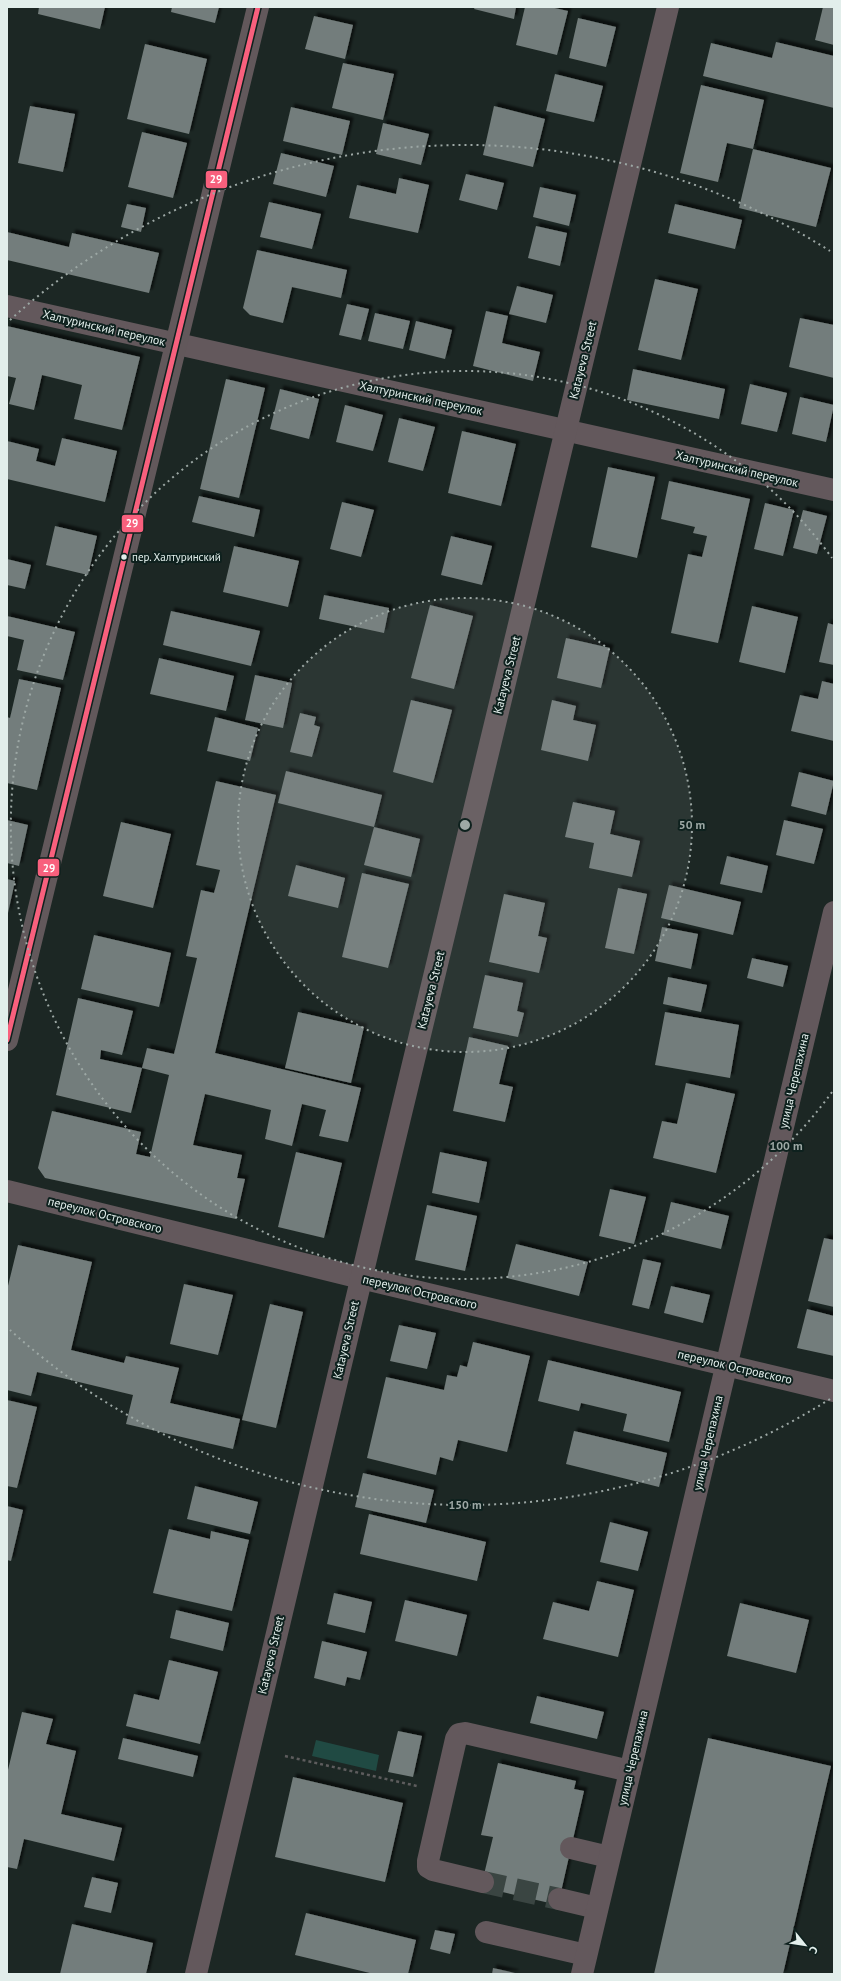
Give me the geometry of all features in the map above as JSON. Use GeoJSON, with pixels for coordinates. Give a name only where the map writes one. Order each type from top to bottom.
{"type":"FeatureCollection","features":[{"type":"Feature","properties":{"kind":"main road"},"geometry":{"type":"LineString","coordinates":[[7,1040],[258,7]]}},
{"type":"Feature","properties":{"kind":"street","name":"Katayeva Street"},"geometry":{"type":"LineString","coordinates":[[196,1974],[361,1278],[668,7]]}},
{"type":"Feature","properties":{"kind":"street","name":"Халтуринский переулок"},"geometry":{"type":"LineString","coordinates":[[7,306],[834,490]]}},
{"type":"Feature","properties":{"kind":"street","name":"улица Черепахина"},"geometry":{"type":"LineString","coordinates":[[584,1965],[834,912]]}},
{"type":"Feature","properties":{"kind":"street","name":"переулок Островского"},"geometry":{"type":"LineString","coordinates":[[7,1191],[361,1278],[834,1391]]}},
{"type":"Feature","properties":{"kind":"street"},"geometry":{"type":"LineString","coordinates":[[483,1882],[433,1870],[428,1867],[443,1792],[456,1739],[459,1734],[465,1733],[630,1771]]}},
{"type":"Feature","properties":{"kind":"street"},"geometry":{"type":"LineString","coordinates":[[571,1848],[609,1857]]}},
{"type":"Feature","properties":{"kind":"street"},"geometry":{"type":"LineString","coordinates":[[559,1899],[597,1908]]}},
{"type":"Feature","properties":{"kind":"street"},"geometry":{"type":"LineString","coordinates":[[486,1932],[584,1965]]}},
{"type":"Feature","properties":{"kind":"path"},"geometry":{"type":"LineString","coordinates":[[285,1756],[443,1792]]}},
{"type":"Feature","properties":{"kind":"green space"},"geometry":{"type":"Polygon","coordinates":[[[316,1740],[379,1755],[376,1771],[312,1756],[316,1740]]]}},
{"type":"Feature","properties":{"kind":"building"},"geometry":{"type":"Polygon","coordinates":[[[39,7],[105,7],[100,29],[38,14],[39,7]]]}},
{"type":"Feature","properties":{"kind":"building"},"geometry":{"type":"Polygon","coordinates":[[[172,7],[219,7],[215,23],[171,12],[172,7]]]}},
{"type":"Feature","properties":{"kind":"building"},"geometry":{"type":"Polygon","coordinates":[[[475,7],[516,7],[514,19],[474,9],[475,7]]]}},
{"type":"Feature","properties":{"kind":"building"},"geometry":{"type":"Polygon","coordinates":[[[525,7],[550,7],[568,11],[557,55],[516,45],[525,7]]]}},
{"type":"Feature","properties":{"kind":"building"},"geometry":{"type":"Polygon","coordinates":[[[823,7],[834,7],[834,45],[815,40],[823,7]]]}},
{"type":"Feature","properties":{"kind":"building"},"geometry":{"type":"Polygon","coordinates":[[[314,16],[353,25],[345,59],[305,49],[314,16]]]}},
{"type":"Feature","properties":{"kind":"building"},"geometry":{"type":"Polygon","coordinates":[[[578,18],[616,27],[606,67],[569,58],[578,18]]]}},
{"type":"Feature","properties":{"kind":"building"},"geometry":{"type":"Polygon","coordinates":[[[776,42],[834,56],[834,108],[703,76],[711,43],[772,58],[776,42]]]}},
{"type":"Feature","properties":{"kind":"building"},"geometry":{"type":"Polygon","coordinates":[[[145,44],[207,59],[189,134],[127,119],[145,44]]]}},
{"type":"Feature","properties":{"kind":"building"},"geometry":{"type":"Polygon","coordinates":[[[343,63],[394,74],[383,120],[332,108],[343,63]]]}},
{"type":"Feature","properties":{"kind":"building"},"geometry":{"type":"Polygon","coordinates":[[[555,74],[603,86],[594,122],[546,111],[555,74]]]}},
{"type":"Feature","properties":{"kind":"building"},"geometry":{"type":"Polygon","coordinates":[[[701,85],[764,100],[753,149],[727,143],[718,182],[680,173],[701,85]]]}},
{"type":"Feature","properties":{"kind":"building"},"geometry":{"type":"Polygon","coordinates":[[[30,106],[75,114],[63,172],[18,163],[30,106]]]}},
{"type":"Feature","properties":{"kind":"building"},"geometry":{"type":"Polygon","coordinates":[[[494,106],[545,119],[533,167],[483,155],[494,106]]]}},
{"type":"Feature","properties":{"kind":"building"},"geometry":{"type":"Polygon","coordinates":[[[291,107],[350,121],[342,155],[283,141],[291,107]]]}},
{"type":"Feature","properties":{"kind":"building"},"geometry":{"type":"Polygon","coordinates":[[[383,123],[429,134],[421,165],[376,154],[383,123]]]}},
{"type":"Feature","properties":{"kind":"building"},"geometry":{"type":"Polygon","coordinates":[[[142,132],[187,143],[173,198],[128,187],[142,132]]]}},
{"type":"Feature","properties":{"kind":"building"},"geometry":{"type":"Polygon","coordinates":[[[753,149],[831,168],[816,227],[739,208],[753,149]]]}},
{"type":"Feature","properties":{"kind":"building"},"geometry":{"type":"Polygon","coordinates":[[[281,153],[334,166],[326,197],[273,184],[281,153]]]}},
{"type":"Feature","properties":{"kind":"building"},"geometry":{"type":"Polygon","coordinates":[[[466,174],[504,183],[497,210],[459,200],[466,174]]]}},
{"type":"Feature","properties":{"kind":"building"},"geometry":{"type":"Polygon","coordinates":[[[399,178],[429,185],[418,233],[349,218],[357,185],[396,194],[399,178]]]}},
{"type":"Feature","properties":{"kind":"building"},"geometry":{"type":"Polygon","coordinates":[[[540,187],[576,195],[569,226],[533,217],[540,187]]]}},
{"type":"Feature","properties":{"kind":"building"},"geometry":{"type":"Polygon","coordinates":[[[269,202],[321,214],[312,249],[260,237],[269,202]]]}},
{"type":"Feature","properties":{"kind":"building"},"geometry":{"type":"Polygon","coordinates":[[[127,204],[146,208],[141,232],[121,227],[127,204]]]}},
{"type":"Feature","properties":{"kind":"building"},"geometry":{"type":"Polygon","coordinates":[[[675,204],[742,220],[735,249],[668,233],[675,204]]]}},
{"type":"Feature","properties":{"kind":"building"},"geometry":{"type":"Polygon","coordinates":[[[536,226],[567,233],[560,266],[528,258],[536,226]]]}},
{"type":"Feature","properties":{"kind":"building"},"geometry":{"type":"Polygon","coordinates":[[[7,232],[69,247],[72,233],[159,253],[149,293],[7,260],[7,232]]]}},
{"type":"Feature","properties":{"kind":"building"},"geometry":{"type":"Polygon","coordinates":[[[257,250],[347,270],[341,298],[292,287],[283,323],[250,315],[243,308],[257,250]]]}},
{"type":"Feature","properties":{"kind":"building"},"geometry":{"type":"Polygon","coordinates":[[[655,279],[698,289],[681,360],[638,350],[655,279]]]}},
{"type":"Feature","properties":{"kind":"building"},"geometry":{"type":"Polygon","coordinates":[[[517,286],[553,295],[546,323],[509,314],[517,286]]]}},
{"type":"Feature","properties":{"kind":"building"},"geometry":{"type":"Polygon","coordinates":[[[347,304],[369,309],[361,340],[339,335],[347,304]]]}},
{"type":"Feature","properties":{"kind":"building"},"geometry":{"type":"Polygon","coordinates":[[[486,311],[508,316],[502,343],[540,352],[533,381],[473,366],[486,311]]]}},
{"type":"Feature","properties":{"kind":"building"},"geometry":{"type":"Polygon","coordinates":[[[375,313],[410,321],[403,349],[368,341],[375,313]]]}},
{"type":"Feature","properties":{"kind":"building"},"geometry":{"type":"Polygon","coordinates":[[[800,318],[834,325],[834,378],[789,367],[800,318]]]}},
{"type":"Feature","properties":{"kind":"building"},"geometry":{"type":"Polygon","coordinates":[[[416,321],[452,330],[445,359],[409,350],[416,321]]]}},
{"type":"Feature","properties":{"kind":"building"},"geometry":{"type":"Polygon","coordinates":[[[7,326],[140,357],[122,430],[74,419],[82,385],[42,375],[34,410],[9,404],[16,378],[7,376],[7,326]]]}},
{"type":"Feature","properties":{"kind":"building"},"geometry":{"type":"Polygon","coordinates":[[[633,369],[725,389],[719,419],[627,400],[633,369]]]}},
{"type":"Feature","properties":{"kind":"building"},"geometry":{"type":"Polygon","coordinates":[[[226,379],[265,388],[239,498],[200,489],[226,379]]]}},
{"type":"Feature","properties":{"kind":"building"},"geometry":{"type":"Polygon","coordinates":[[[750,384],[787,393],[777,432],[741,424],[750,384]]]}},
{"type":"Feature","properties":{"kind":"building"},"geometry":{"type":"Polygon","coordinates":[[[280,389],[319,399],[309,439],[270,429],[280,389]]]}},
{"type":"Feature","properties":{"kind":"building"},"geometry":{"type":"Polygon","coordinates":[[[800,397],[834,405],[826,442],[792,434],[800,397]]]}},
{"type":"Feature","properties":{"kind":"building"},"geometry":{"type":"Polygon","coordinates":[[[345,405],[383,415],[373,451],[336,442],[345,405]]]}},
{"type":"Feature","properties":{"kind":"building"},"geometry":{"type":"Polygon","coordinates":[[[399,418],[435,427],[423,471],[388,462],[399,418]]]}},
{"type":"Feature","properties":{"kind":"building"},"geometry":{"type":"Polygon","coordinates":[[[462,431],[516,444],[501,506],[448,493],[462,431]]]}},
{"type":"Feature","properties":{"kind":"building"},"geometry":{"type":"Polygon","coordinates":[[[62,438],[117,451],[105,502],[7,479],[7,441],[39,449],[36,461],[55,466],[62,438]]]}},
{"type":"Feature","properties":{"kind":"building"},"geometry":{"type":"Polygon","coordinates":[[[608,467],[655,477],[637,558],[591,547],[608,467]]]}},
{"type":"Feature","properties":{"kind":"building"},"geometry":{"type":"Polygon","coordinates":[[[669,481],[750,499],[718,643],[671,633],[688,554],[702,557],[707,536],[693,533],[695,527],[661,519],[669,481]]]}},
{"type":"Feature","properties":{"kind":"building"},"geometry":{"type":"Polygon","coordinates":[[[199,496],[260,510],[254,537],[192,522],[199,496]]]}},
{"type":"Feature","properties":{"kind":"building"},"geometry":{"type":"Polygon","coordinates":[[[342,502],[374,510],[361,557],[330,549],[342,502]]]}},
{"type":"Feature","properties":{"kind":"building"},"geometry":{"type":"Polygon","coordinates":[[[765,503],[794,510],[783,556],[754,549],[765,503]]]}},
{"type":"Feature","properties":{"kind":"building"},"geometry":{"type":"Polygon","coordinates":[[[803,510],[827,516],[817,554],[793,548],[803,510]]]}},
{"type":"Feature","properties":{"kind":"building"},"geometry":{"type":"Polygon","coordinates":[[[55,526],[97,536],[88,575],[46,565],[55,526]]]}},
{"type":"Feature","properties":{"kind":"building"},"geometry":{"type":"Polygon","coordinates":[[[451,536],[492,546],[482,585],[441,575],[451,536]]]}},
{"type":"Feature","properties":{"kind":"building"},"geometry":{"type":"Polygon","coordinates":[[[234,546],[299,561],[288,607],[223,592],[234,546]]]}},
{"type":"Feature","properties":{"kind":"building"},"geometry":{"type":"Polygon","coordinates":[[[7,559],[31,565],[25,589],[7,585],[7,559]]]}},
{"type":"Feature","properties":{"kind":"building"},"geometry":{"type":"Polygon","coordinates":[[[324,595],[389,608],[384,633],[319,619],[324,595]]]}},
{"type":"Feature","properties":{"kind":"building"},"geometry":{"type":"Polygon","coordinates":[[[430,605],[473,616],[454,689],[411,678],[430,605]]]}},
{"type":"Feature","properties":{"kind":"building"},"geometry":{"type":"Polygon","coordinates":[[[752,606],[798,617],[785,673],[739,662],[752,606]]]}},
{"type":"Feature","properties":{"kind":"building"},"geometry":{"type":"Polygon","coordinates":[[[171,611],[260,631],[251,666],[163,645],[171,611]]]}},
{"type":"Feature","properties":{"kind":"building"},"geometry":{"type":"Polygon","coordinates":[[[7,616],[75,632],[63,680],[17,670],[24,640],[7,636],[7,616]]]}},
{"type":"Feature","properties":{"kind":"building"},"geometry":{"type":"Polygon","coordinates":[[[828,623],[834,625],[834,665],[819,662],[828,623]]]}},
{"type":"Feature","properties":{"kind":"building"},"geometry":{"type":"Polygon","coordinates":[[[566,638],[610,648],[601,688],[557,678],[566,638]]]}},
{"type":"Feature","properties":{"kind":"building"},"geometry":{"type":"Polygon","coordinates":[[[159,658],[234,676],[226,711],[150,694],[159,658]]]}},
{"type":"Feature","properties":{"kind":"building"},"geometry":{"type":"Polygon","coordinates":[[[255,675],[292,683],[283,728],[245,720],[255,675]]]}},
{"type":"Feature","properties":{"kind":"building"},"geometry":{"type":"Polygon","coordinates":[[[19,679],[61,688],[37,790],[7,783],[7,717],[10,718],[19,679]]]}},
{"type":"Feature","properties":{"kind":"building"},"geometry":{"type":"Polygon","coordinates":[[[822,681],[834,684],[834,741],[791,731],[800,695],[818,699],[822,681]]]}},
{"type":"Feature","properties":{"kind":"building"},"geometry":{"type":"Polygon","coordinates":[[[411,700],[452,710],[433,783],[393,772],[411,700]]]}},
{"type":"Feature","properties":{"kind":"building"},"geometry":{"type":"Polygon","coordinates":[[[552,700],[576,706],[573,720],[596,725],[588,761],[541,750],[552,700]]]}},
{"type":"Feature","properties":{"kind":"building"},"geometry":{"type":"Polygon","coordinates":[[[300,713],[316,717],[314,725],[320,727],[312,757],[290,752],[300,713]]]}},
{"type":"Feature","properties":{"kind":"building"},"geometry":{"type":"Polygon","coordinates":[[[215,717],[258,728],[250,761],[207,751],[215,717]]]}},
{"type":"Feature","properties":{"kind":"building"},"geometry":{"type":"Polygon","coordinates":[[[286,771],[382,795],[374,827],[278,803],[286,771]]]}},
{"type":"Feature","properties":{"kind":"building"},"geometry":{"type":"Polygon","coordinates":[[[799,772],[834,781],[826,815],[791,806],[799,772]]]}},
{"type":"Feature","properties":{"kind":"building"},"geometry":{"type":"Polygon","coordinates":[[[216,781],[276,795],[215,1053],[361,1088],[348,1142],[319,1136],[326,1110],[302,1104],[292,1146],[265,1139],[271,1110],[205,1094],[193,1145],[242,1155],[237,1178],[245,1179],[236,1219],[45,1178],[38,1168],[52,1111],[141,1132],[136,1154],[150,1157],[169,1075],[142,1068],[147,1048],[174,1054],[197,958],[186,956],[201,890],[214,893],[220,870],[196,865],[216,781]]]}},
{"type":"Feature","properties":{"kind":"building"},"geometry":{"type":"Polygon","coordinates":[[[573,802],[615,811],[610,834],[640,841],[632,877],[589,868],[594,843],[565,837],[573,802]]]}},
{"type":"Feature","properties":{"kind":"building"},"geometry":{"type":"Polygon","coordinates":[[[7,820],[28,825],[19,866],[7,863],[7,820]]]}},
{"type":"Feature","properties":{"kind":"building"},"geometry":{"type":"Polygon","coordinates":[[[784,820],[823,829],[814,864],[776,855],[784,820]]]}},
{"type":"Feature","properties":{"kind":"building"},"geometry":{"type":"Polygon","coordinates":[[[121,822],[171,834],[153,908],[103,896],[121,822]]]}},
{"type":"Feature","properties":{"kind":"building"},"geometry":{"type":"Polygon","coordinates":[[[374,827],[420,839],[411,877],[364,865],[374,827]]]}},
{"type":"Feature","properties":{"kind":"building"},"geometry":{"type":"Polygon","coordinates":[[[727,856],[768,866],[762,893],[720,884],[727,856]]]}},
{"type":"Feature","properties":{"kind":"building"},"geometry":{"type":"Polygon","coordinates":[[[296,865],[345,878],[338,908],[288,896],[296,865]]]}},
{"type":"Feature","properties":{"kind":"building"},"geometry":{"type":"Polygon","coordinates":[[[362,873],[409,884],[388,968],[342,957],[362,873]]]}},
{"type":"Feature","properties":{"kind":"building"},"geometry":{"type":"Polygon","coordinates":[[[7,879],[15,881],[8,913],[7,913],[7,879]]]}},
{"type":"Feature","properties":{"kind":"building"},"geometry":{"type":"Polygon","coordinates":[[[669,885],[741,902],[733,935],[661,918],[669,885]]]}},
{"type":"Feature","properties":{"kind":"building"},"geometry":{"type":"Polygon","coordinates":[[[618,888],[647,894],[634,954],[605,948],[618,888]]]}},
{"type":"Feature","properties":{"kind":"building"},"geometry":{"type":"Polygon","coordinates":[[[504,894],[545,903],[538,936],[547,938],[539,973],[489,962],[504,894]]]}},
{"type":"Feature","properties":{"kind":"building"},"geometry":{"type":"Polygon","coordinates":[[[662,927],[698,934],[691,969],[655,961],[662,927]]]}},
{"type":"Feature","properties":{"kind":"building"},"geometry":{"type":"Polygon","coordinates":[[[94,935],[171,953],[159,1007],[81,989],[94,935]]]}},
{"type":"Feature","properties":{"kind":"building"},"geometry":{"type":"Polygon","coordinates":[[[752,958],[788,966],[783,987],[747,978],[752,958]]]}},
{"type":"Feature","properties":{"kind":"building"},"geometry":{"type":"Polygon","coordinates":[[[485,975],[523,983],[517,1011],[524,1013],[518,1037],[473,1028],[485,975]]]}},
{"type":"Feature","properties":{"kind":"building"},"geometry":{"type":"Polygon","coordinates":[[[668,977],[707,985],[701,1012],[663,1004],[668,977]]]}},
{"type":"Feature","properties":{"kind":"building"},"geometry":{"type":"Polygon","coordinates":[[[78,998],[133,1011],[122,1055],[101,1050],[100,1059],[142,1068],[131,1113],[56,1095],[78,998]]]}},
{"type":"Feature","properties":{"kind":"building"},"geometry":{"type":"Polygon","coordinates":[[[298,1012],[364,1027],[351,1083],[285,1068],[298,1012]]]}},
{"type":"Feature","properties":{"kind":"building"},"geometry":{"type":"Polygon","coordinates":[[[665,1012],[739,1025],[730,1078],[655,1065],[665,1012]]]}},
{"type":"Feature","properties":{"kind":"building"},"geometry":{"type":"Polygon","coordinates":[[[469,1037],[508,1046],[499,1084],[513,1087],[505,1122],[453,1111],[469,1037]]]}},
{"type":"Feature","properties":{"kind":"building"},"geometry":{"type":"Polygon","coordinates":[[[686,1083],[735,1094],[716,1173],[653,1158],[662,1121],[677,1124],[686,1083]]]}},
{"type":"Feature","properties":{"kind":"building"},"geometry":{"type":"Polygon","coordinates":[[[296,1152],[342,1163],[324,1238],[278,1227],[296,1152]]]}},
{"type":"Feature","properties":{"kind":"building"},"geometry":{"type":"Polygon","coordinates":[[[440,1152],[487,1162],[479,1203],[432,1193],[440,1152]]]}},
{"type":"Feature","properties":{"kind":"building"},"geometry":{"type":"Polygon","coordinates":[[[610,1189],[646,1197],[634,1244],[599,1236],[610,1189]]]}},
{"type":"Feature","properties":{"kind":"building"},"geometry":{"type":"Polygon","coordinates":[[[671,1202],[729,1216],[721,1249],[663,1235],[671,1202]]]}},
{"type":"Feature","properties":{"kind":"building"},"geometry":{"type":"Polygon","coordinates":[[[427,1205],[477,1216],[465,1271],[415,1260],[427,1205]]]}},
{"type":"Feature","properties":{"kind":"building"},"geometry":{"type":"Polygon","coordinates":[[[824,1238],[834,1240],[834,1307],[808,1301],[824,1238]]]}},
{"type":"Feature","properties":{"kind":"building"},"geometry":{"type":"Polygon","coordinates":[[[516,1244],[588,1262],[579,1296],[507,1278],[516,1244]]]}},
{"type":"Feature","properties":{"kind":"building"},"geometry":{"type":"Polygon","coordinates":[[[18,1245],[92,1262],[71,1350],[124,1363],[126,1356],[179,1368],[170,1403],[240,1419],[233,1449],[126,1424],[133,1395],[37,1372],[31,1396],[7,1390],[7,1290],[18,1245]]]}},
{"type":"Feature","properties":{"kind":"building"},"geometry":{"type":"Polygon","coordinates":[[[643,1259],[661,1263],[649,1309],[632,1305],[643,1259]]]}},
{"type":"Feature","properties":{"kind":"building"},"geometry":{"type":"Polygon","coordinates":[[[184,1284],[233,1295],[218,1355],[170,1344],[184,1284]]]}},
{"type":"Feature","properties":{"kind":"building"},"geometry":{"type":"Polygon","coordinates":[[[671,1286],[710,1295],[703,1323],[664,1313],[671,1286]]]}},
{"type":"Feature","properties":{"kind":"building"},"geometry":{"type":"Polygon","coordinates":[[[270,1304],[303,1312],[276,1428],[242,1420],[270,1304]]]}},
{"type":"Feature","properties":{"kind":"building"},"geometry":{"type":"Polygon","coordinates":[[[807,1309],[834,1316],[834,1356],[797,1348],[807,1309]]]}},
{"type":"Feature","properties":{"kind":"building"},"geometry":{"type":"Polygon","coordinates":[[[399,1325],[436,1333],[427,1369],[390,1361],[399,1325]]]}},
{"type":"Feature","properties":{"kind":"building"},"geometry":{"type":"Polygon","coordinates":[[[473,1342],[530,1356],[507,1452],[458,1440],[453,1461],[440,1457],[436,1475],[367,1458],[386,1377],[444,1390],[447,1375],[457,1377],[460,1365],[467,1367],[473,1342]]]}},
{"type":"Feature","properties":{"kind":"building"},"geometry":{"type":"Polygon","coordinates":[[[548,1360],[681,1392],[669,1442],[623,1431],[627,1414],[581,1403],[579,1411],[538,1401],[548,1360]]]}},
{"type":"Feature","properties":{"kind":"building"},"geometry":{"type":"Polygon","coordinates":[[[7,1400],[37,1407],[17,1488],[7,1486],[7,1400]]]}},
{"type":"Feature","properties":{"kind":"building"},"geometry":{"type":"Polygon","coordinates":[[[574,1431],[667,1453],[659,1487],[566,1464],[574,1431]]]}},
{"type":"Feature","properties":{"kind":"building"},"geometry":{"type":"Polygon","coordinates":[[[363,1473],[434,1490],[426,1523],[355,1507],[363,1473]]]}},
{"type":"Feature","properties":{"kind":"building"},"geometry":{"type":"Polygon","coordinates":[[[195,1486],[258,1502],[250,1534],[187,1519],[195,1486]]]}},
{"type":"Feature","properties":{"kind":"building"},"geometry":{"type":"Polygon","coordinates":[[[7,1506],[23,1510],[11,1561],[7,1560],[7,1506]]]}},
{"type":"Feature","properties":{"kind":"building"},"geometry":{"type":"Polygon","coordinates":[[[369,1514],[486,1542],[477,1581],[360,1554],[369,1514]]]}},
{"type":"Feature","properties":{"kind":"building"},"geometry":{"type":"Polygon","coordinates":[[[610,1522],[648,1532],[638,1571],[600,1562],[610,1522]]]}},
{"type":"Feature","properties":{"kind":"building"},"geometry":{"type":"Polygon","coordinates":[[[169,1529],[210,1539],[211,1531],[249,1540],[232,1611],[153,1593],[169,1529]]]}},
{"type":"Feature","properties":{"kind":"building"},"geometry":{"type":"Polygon","coordinates":[[[597,1581],[634,1590],[618,1657],[543,1639],[553,1602],[589,1611],[597,1581]]]}},
{"type":"Feature","properties":{"kind":"building"},"geometry":{"type":"Polygon","coordinates":[[[334,1593],[372,1602],[365,1633],[327,1624],[334,1593]]]}},
{"type":"Feature","properties":{"kind":"building"},"geometry":{"type":"Polygon","coordinates":[[[405,1600],[467,1615],[457,1656],[395,1641],[405,1600]]]}},
{"type":"Feature","properties":{"kind":"building"},"geometry":{"type":"Polygon","coordinates":[[[740,1603],[809,1620],[796,1673],[727,1656],[740,1603]]]}},
{"type":"Feature","properties":{"kind":"building"},"geometry":{"type":"Polygon","coordinates":[[[176,1610],[229,1623],[223,1651],[170,1638],[176,1610]]]}},
{"type":"Feature","properties":{"kind":"building"},"geometry":{"type":"Polygon","coordinates":[[[322,1641],[367,1652],[360,1680],[347,1677],[345,1686],[314,1678],[322,1641]]]}},
{"type":"Feature","properties":{"kind":"building"},"geometry":{"type":"Polygon","coordinates":[[[169,1660],[218,1672],[200,1744],[126,1726],[134,1694],[159,1700],[169,1660]]]}},
{"type":"Feature","properties":{"kind":"building"},"geometry":{"type":"Polygon","coordinates":[[[537,1696],[604,1712],[597,1739],[530,1723],[537,1696]]]}},
{"type":"Feature","properties":{"kind":"building"},"geometry":{"type":"Polygon","coordinates":[[[22,1712],[53,1719],[46,1744],[76,1751],[61,1814],[122,1828],[114,1861],[24,1839],[17,1869],[7,1867],[7,1774],[22,1712]]]}},
{"type":"Feature","properties":{"kind":"building"},"geometry":{"type":"Polygon","coordinates":[[[398,1731],[422,1736],[413,1777],[388,1772],[398,1731]]]}},
{"type":"Feature","properties":{"kind":"building"},"geometry":{"type":"Polygon","coordinates":[[[123,1738],[198,1756],[193,1777],[118,1759],[123,1738]]]}},
{"type":"Feature","properties":{"kind":"building"},"geometry":{"type":"Polygon","coordinates":[[[708,1738],[831,1766],[783,1974],[654,1974],[708,1738]]]}},
{"type":"Feature","properties":{"kind":"building"},"geometry":{"type":"Polygon","coordinates":[[[498,1763],[576,1781],[574,1789],[584,1791],[558,1905],[481,1887],[493,1837],[481,1835],[498,1763]]]}},
{"type":"Feature","properties":{"kind":"building"},"geometry":{"type":"Polygon","coordinates":[[[293,1777],[403,1803],[385,1882],[275,1857],[293,1777]]]}},
{"type":"Feature","properties":{"kind":"building"},"geometry":{"type":"Polygon","coordinates":[[[92,1877],[118,1883],[111,1913],[84,1907],[92,1877]]]}},
{"type":"Feature","properties":{"kind":"building"},"geometry":{"type":"Polygon","coordinates":[[[306,1913],[416,1940],[408,1974],[374,1974],[295,1955],[306,1913]]]}},
{"type":"Feature","properties":{"kind":"building"},"geometry":{"type":"Polygon","coordinates":[[[72,1924],[153,1943],[146,1974],[60,1974],[72,1924]]]}},
{"type":"Feature","properties":{"kind":"building"},"geometry":{"type":"Polygon","coordinates":[[[435,1930],[455,1934],[450,1954],[430,1949],[435,1930]]]}},
{"type":"Feature","properties":{"kind":"building"},"geometry":{"type":"Polygon","coordinates":[[[493,1968],[515,1973],[515,1974],[492,1974],[493,1968]]]}},
{"type":"Feature","properties":{"kind":"tunnel"},"geometry":{"type":"LineString","coordinates":[[483,1882],[559,1899]]}},
{"type":"Feature","properties":{"kind":"transit line","name":"29"},"geometry":{"type":"LineString","coordinates":[[7,1040],[258,7]]}},
{"type":"Feature","properties":{"kind":"place","name":"пер. Халтуринский"},"geometry":{"type":"Point","coordinates":[124,557]}}]}
